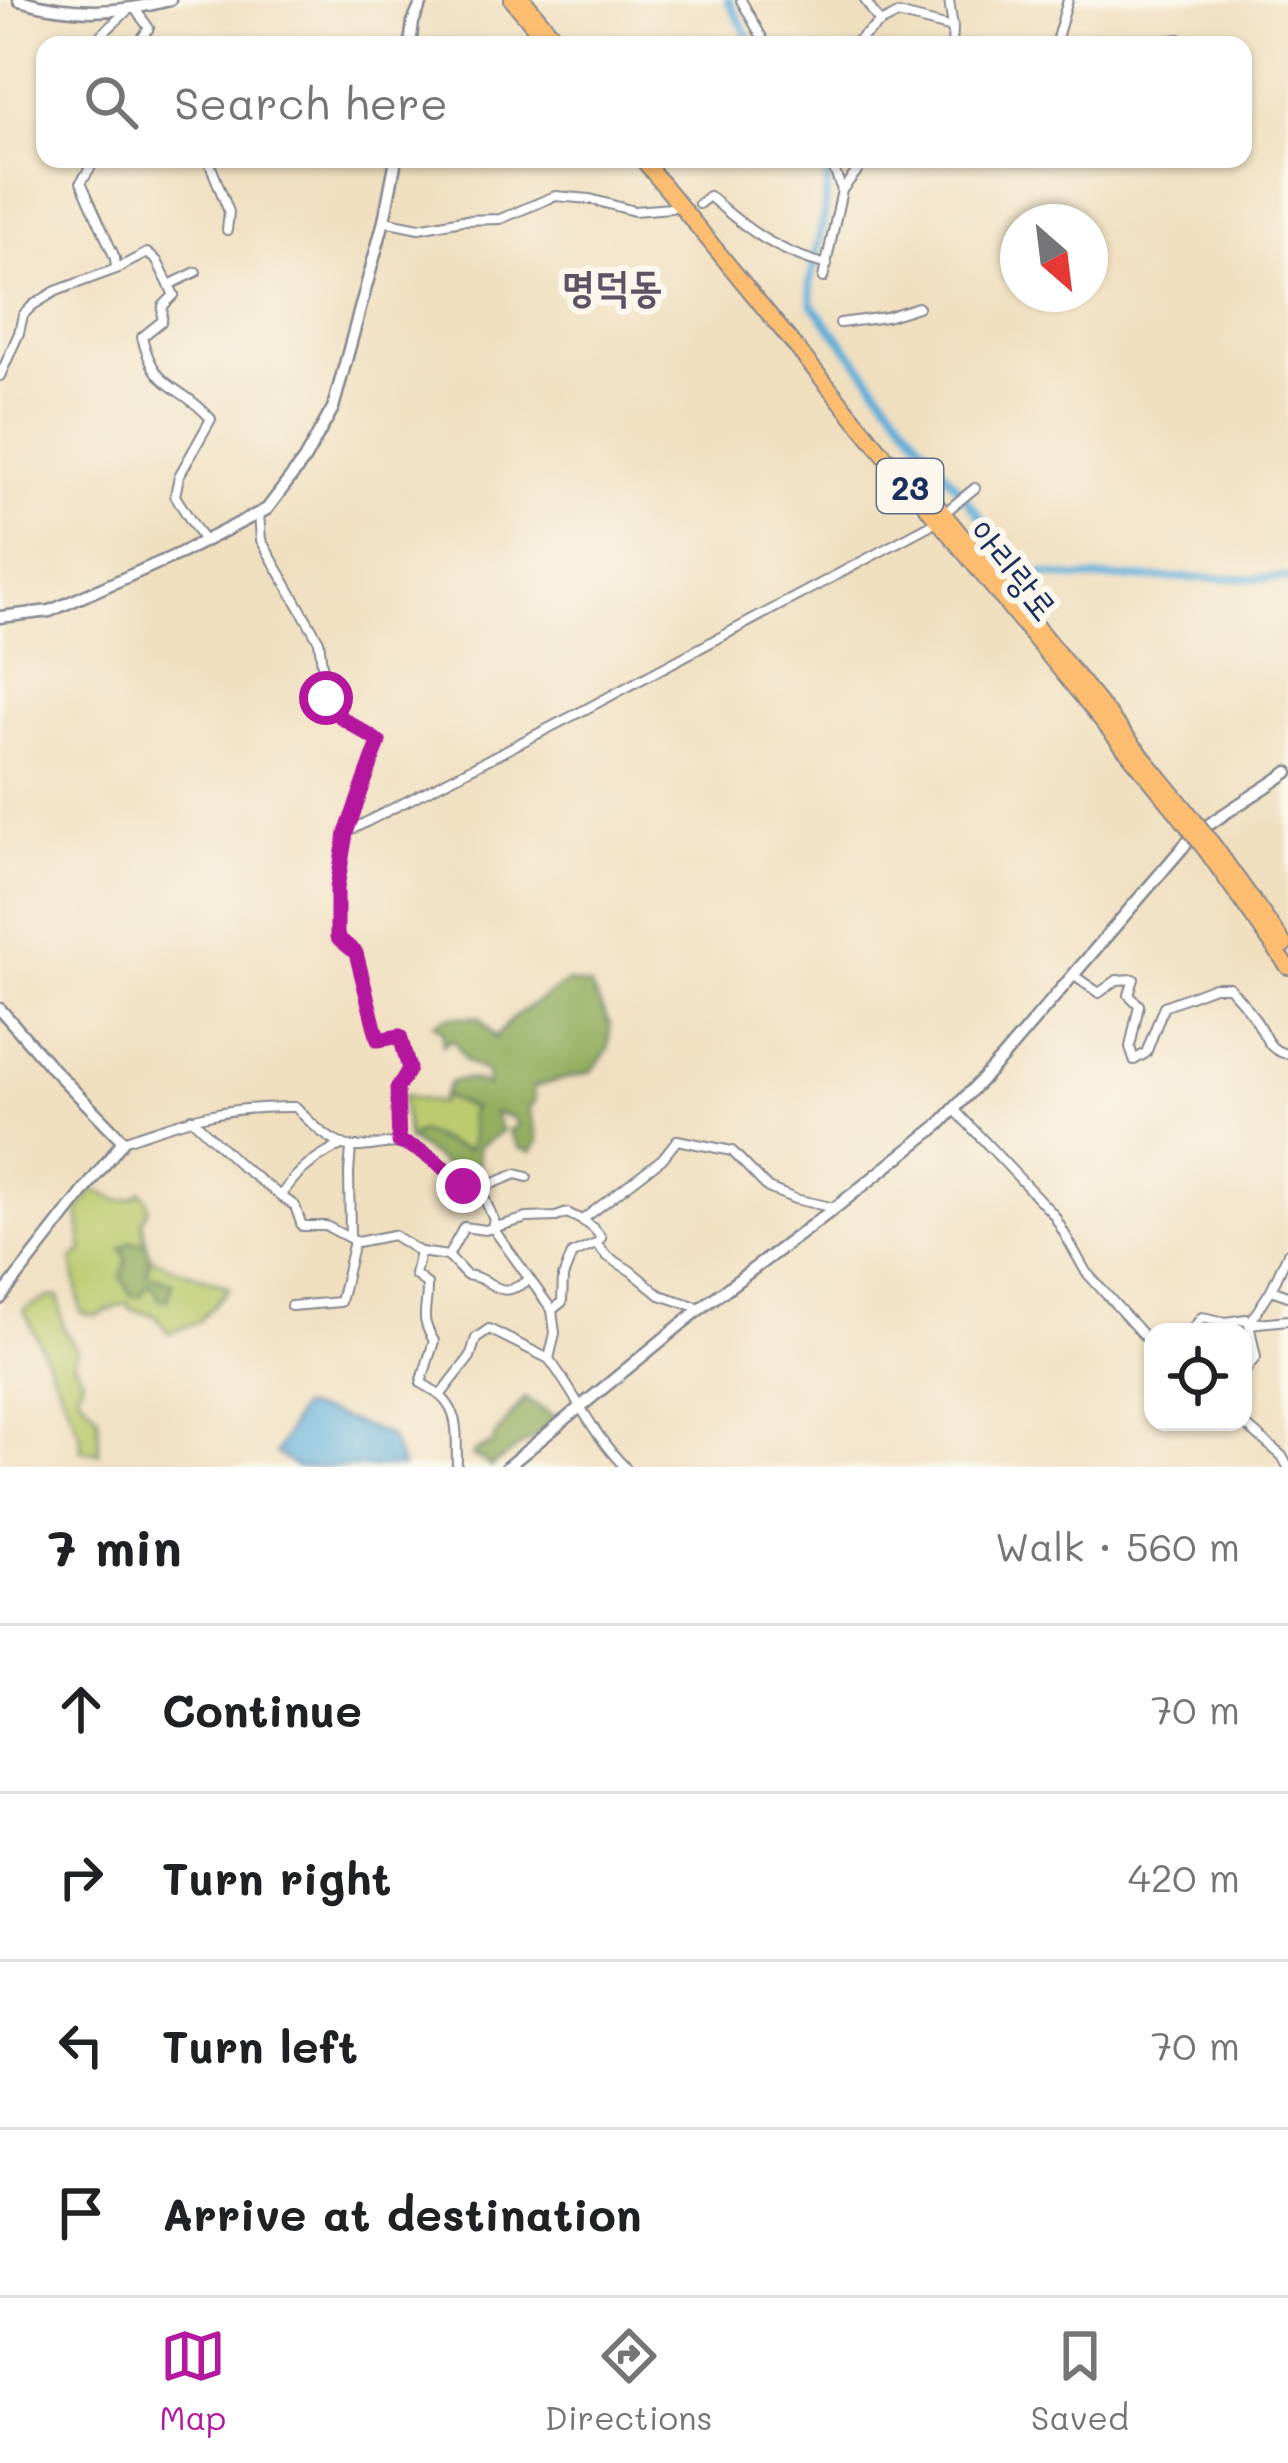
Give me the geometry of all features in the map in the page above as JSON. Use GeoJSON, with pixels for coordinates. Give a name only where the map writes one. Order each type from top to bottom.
{"type":"FeatureCollection","features":[{"type":"Feature","properties":{"kind":"highway"},"geometry":{"type":"LineString","coordinates":[[512,0],[542,36]]}},
{"type":"Feature","properties":{"kind":"highway"},"geometry":{"type":"LineString","coordinates":[[524,0],[554,36]]}},
{"type":"Feature","properties":{"kind":"highway","name":"아리랑로"},"geometry":{"type":"LineString","coordinates":[[649,168],[1182,811]]}},
{"type":"Feature","properties":{"kind":"highway","name":"아리랑로"},"geometry":{"type":"LineString","coordinates":[[661,168],[1182,811],[1288,949]]}},
{"type":"Feature","properties":{"kind":"highway","name":"아리랑로"},"geometry":{"type":"LineString","coordinates":[[1211,849],[1288,967]]}},
{"type":"Feature","properties":{"kind":"street"},"geometry":{"type":"LineString","coordinates":[[19,0],[53,10],[132,9],[170,0]]}},
{"type":"Feature","properties":{"kind":"street"},"geometry":{"type":"LineString","coordinates":[[411,36],[422,0]]}},
{"type":"Feature","properties":{"kind":"street"},"geometry":{"type":"LineString","coordinates":[[741,0],[761,36]]}},
{"type":"Feature","properties":{"kind":"street"},"geometry":{"type":"LineString","coordinates":[[865,0],[880,23]]}},
{"type":"Feature","properties":{"kind":"street"},"geometry":{"type":"LineString","coordinates":[[949,0],[953,36]]}},
{"type":"Feature","properties":{"kind":"street"},"geometry":{"type":"LineString","coordinates":[[1057,36],[1068,0]]}},
{"type":"Feature","properties":{"kind":"street"},"geometry":{"type":"LineString","coordinates":[[100,36],[132,9]]}},
{"type":"Feature","properties":{"kind":"street"},"geometry":{"type":"LineString","coordinates":[[132,9],[149,28],[143,36]]}},
{"type":"Feature","properties":{"kind":"street"},"geometry":{"type":"LineString","coordinates":[[863,36],[898,14],[953,28]]}},
{"type":"Feature","properties":{"kind":"street"},"geometry":{"type":"LineString","coordinates":[[90,168],[81,182],[116,268]]}},
{"type":"Feature","properties":{"kind":"street"},"geometry":{"type":"LineString","coordinates":[[212,168],[229,212],[227,230]]}},
{"type":"Feature","properties":{"kind":"street"},"geometry":{"type":"LineString","coordinates":[[0,617],[50,610],[266,508],[304,460],[333,408],[394,168]]}},
{"type":"Feature","properties":{"kind":"street"},"geometry":{"type":"LineString","coordinates":[[833,168],[842,190]]}},
{"type":"Feature","properties":{"kind":"street"},"geometry":{"type":"LineString","coordinates":[[823,278],[842,190],[860,168]]}},
{"type":"Feature","properties":{"kind":"street"},"geometry":{"type":"LineString","coordinates":[[384,221],[419,228],[500,219],[555,196],[634,211],[671,208]]}},
{"type":"Feature","properties":{"kind":"street"},"geometry":{"type":"LineString","coordinates":[[699,204],[709,196],[778,249],[825,265]]}},
{"type":"Feature","properties":{"kind":"street"},"geometry":{"type":"LineString","coordinates":[[0,376],[23,315],[33,305],[147,253],[157,261],[174,295],[164,306],[162,321],[142,337],[148,363],[165,383],[212,419],[179,476],[175,496],[204,541]]}},
{"type":"Feature","properties":{"kind":"street"},"geometry":{"type":"LineString","coordinates":[[169,285],[196,272]]}},
{"type":"Feature","properties":{"kind":"street"},"geometry":{"type":"LineString","coordinates":[[840,323],[918,307]]}},
{"type":"Feature","properties":{"kind":"street"},"geometry":{"type":"LineString","coordinates":[[949,509],[973,489]]}},
{"type":"Feature","properties":{"kind":"street"},"geometry":{"type":"LineString","coordinates":[[259,512],[261,540],[320,641],[326,698],[342,718],[379,742],[346,833],[337,888],[337,937],[356,953],[378,1040],[400,1036],[409,1069],[397,1089],[399,1142]]}},
{"type":"Feature","properties":{"kind":"street"},"geometry":{"type":"LineString","coordinates":[[346,833],[931,525]]}},
{"type":"Feature","properties":{"kind":"street"},"geometry":{"type":"LineString","coordinates":[[507,1467],[701,1308],[939,1125],[1190,839],[1288,772]]}},
{"type":"Feature","properties":{"kind":"street"},"geometry":{"type":"LineString","coordinates":[[1073,976],[1100,993],[1117,980],[1134,979],[1129,995],[1139,1005],[1130,1047],[1134,1060],[1147,1053],[1164,1006],[1214,987],[1229,987],[1276,1052],[1288,1054]]}},
{"type":"Feature","properties":{"kind":"street"},"geometry":{"type":"LineString","coordinates":[[0,1009],[123,1141]]}},
{"type":"Feature","properties":{"kind":"street"},"geometry":{"type":"LineString","coordinates":[[0,1298],[123,1141],[190,1117],[230,1109],[296,1107],[311,1125],[347,1146]]}},
{"type":"Feature","properties":{"kind":"street"},"geometry":{"type":"LineString","coordinates":[[954,1108],[1054,1215],[1086,1272],[1144,1336]]}},
{"type":"Feature","properties":{"kind":"street"},"geometry":{"type":"LineString","coordinates":[[190,1117],[241,1166],[295,1206],[302,1226],[326,1226],[352,1239],[371,1241],[393,1235],[420,1252],[448,1256],[466,1275],[502,1290],[514,1290],[529,1280]]}},
{"type":"Feature","properties":{"kind":"street"},"geometry":{"type":"LineString","coordinates":[[582,1220],[662,1159],[677,1140],[733,1151],[768,1188],[835,1208]]}},
{"type":"Feature","properties":{"kind":"street"},"geometry":{"type":"LineString","coordinates":[[281,1196],[302,1168],[347,1146],[399,1142],[433,1157],[463,1186],[482,1193],[494,1220],[492,1227]]}},
{"type":"Feature","properties":{"kind":"street"},"geometry":{"type":"LineString","coordinates":[[291,1306],[340,1303],[352,1239],[347,1146]]}},
{"type":"Feature","properties":{"kind":"street"},"geometry":{"type":"LineString","coordinates":[[476,1190],[515,1174],[527,1177]]}},
{"type":"Feature","properties":{"kind":"street"},"geometry":{"type":"LineString","coordinates":[[448,1256],[464,1227],[485,1230],[567,1213],[582,1220],[601,1238],[572,1254],[563,1277],[562,1302],[552,1310]]}},
{"type":"Feature","properties":{"kind":"street"},"geometry":{"type":"LineString","coordinates":[[492,1227],[552,1310],[555,1333],[549,1359]]}},
{"type":"Feature","properties":{"kind":"street"},"geometry":{"type":"LineString","coordinates":[[596,1244],[660,1295],[701,1308]]}},
{"type":"Feature","properties":{"kind":"street"},"geometry":{"type":"LineString","coordinates":[[420,1252],[416,1275],[427,1284],[424,1326],[434,1341],[422,1383],[442,1394],[456,1416],[457,1467]]}},
{"type":"Feature","properties":{"kind":"street"},"geometry":{"type":"LineString","coordinates":[[1250,1323],[1288,1253]]}},
{"type":"Feature","properties":{"kind":"street"},"geometry":{"type":"LineString","coordinates":[[1271,1290],[1288,1296]]}},
{"type":"Feature","properties":{"kind":"street"},"geometry":{"type":"LineString","coordinates":[[1197,1323],[1202,1317],[1226,1322],[1246,1319],[1248,1323]]}},
{"type":"Feature","properties":{"kind":"street"},"geometry":{"type":"LineString","coordinates":[[1252,1324],[1288,1320]]}},
{"type":"Feature","properties":{"kind":"street"},"geometry":{"type":"LineString","coordinates":[[442,1394],[470,1357],[476,1338],[489,1329],[549,1359],[578,1409],[625,1467]]}},
{"type":"Feature","properties":{"kind":"street"},"geometry":{"type":"LineString","coordinates":[[1252,1430],[1288,1467]]}},
{"type":"Feature","properties":{"kind":"green space"},"geometry":{"type":"Polygon","coordinates":[[[568,982],[590,986],[610,1025],[608,1050],[591,1072],[533,1087],[534,1101],[529,1108],[538,1140],[532,1152],[519,1148],[508,1130],[518,1126],[512,1117],[494,1113],[502,1132],[478,1147],[479,1179],[470,1183],[409,1140],[419,1132],[469,1149],[473,1109],[443,1096],[454,1081],[487,1086],[487,1073],[467,1062],[453,1039],[443,1045],[443,1031],[434,1024],[447,1017],[479,1017],[495,1038],[515,1016],[568,982]]]}},
{"type":"Feature","properties":{"kind":"green space"},"geometry":{"type":"Polygon","coordinates":[[[402,1096],[440,1103],[443,1096],[474,1109],[469,1113],[469,1149],[419,1132],[408,1140],[402,1096]]]}},
{"type":"Feature","properties":{"kind":"green space"},"geometry":{"type":"Polygon","coordinates":[[[94,1189],[118,1200],[129,1200],[141,1192],[146,1198],[149,1208],[142,1221],[146,1243],[131,1242],[147,1284],[153,1286],[155,1279],[147,1274],[150,1257],[229,1288],[199,1321],[169,1334],[155,1315],[131,1309],[127,1303],[95,1316],[81,1313],[72,1259],[83,1251],[78,1211],[94,1189]]]}},
{"type":"Feature","properties":{"kind":"green space"},"geometry":{"type":"Polygon","coordinates":[[[131,1242],[146,1243],[147,1274],[173,1283],[168,1299],[160,1300],[148,1284],[140,1296],[131,1295],[121,1276],[127,1260],[121,1249],[131,1242]]]}},
{"type":"Feature","properties":{"kind":"green space"},"geometry":{"type":"Polygon","coordinates":[[[58,1297],[63,1327],[77,1351],[73,1362],[83,1379],[77,1393],[98,1415],[99,1453],[81,1450],[81,1436],[24,1309],[58,1297]]]}},
{"type":"Feature","properties":{"kind":"green space"},"geometry":{"type":"Polygon","coordinates":[[[525,1398],[556,1418],[490,1467],[472,1456],[492,1445],[525,1398]]]}},
{"type":"Feature","properties":{"kind":"water"},"geometry":{"type":"Polygon","coordinates":[[[300,1407],[390,1436],[402,1467],[296,1467],[276,1453],[300,1407]]]}},
{"type":"Feature","properties":{"kind":"waterway"},"geometry":{"type":"LineString","coordinates":[[728,0],[748,36]]}},
{"type":"Feature","properties":{"kind":"waterway"},"geometry":{"type":"LineString","coordinates":[[823,168],[828,176],[810,283],[812,304],[1013,558],[1035,573],[1075,578],[1288,578]]}},
{"type":"Feature","properties":{"kind":"district","name":"명덕동"},"geometry":{"type":"Point","coordinates":[612,284]}},
{"type":"Feature","properties":{"kind":"route"},"geometry":{"type":"LineString","coordinates":[[326,698],[342,718],[379,742],[346,833],[337,888],[337,937],[356,953],[378,1040],[400,1036],[409,1069],[397,1089],[399,1142],[433,1157],[463,1186]]}}]}
